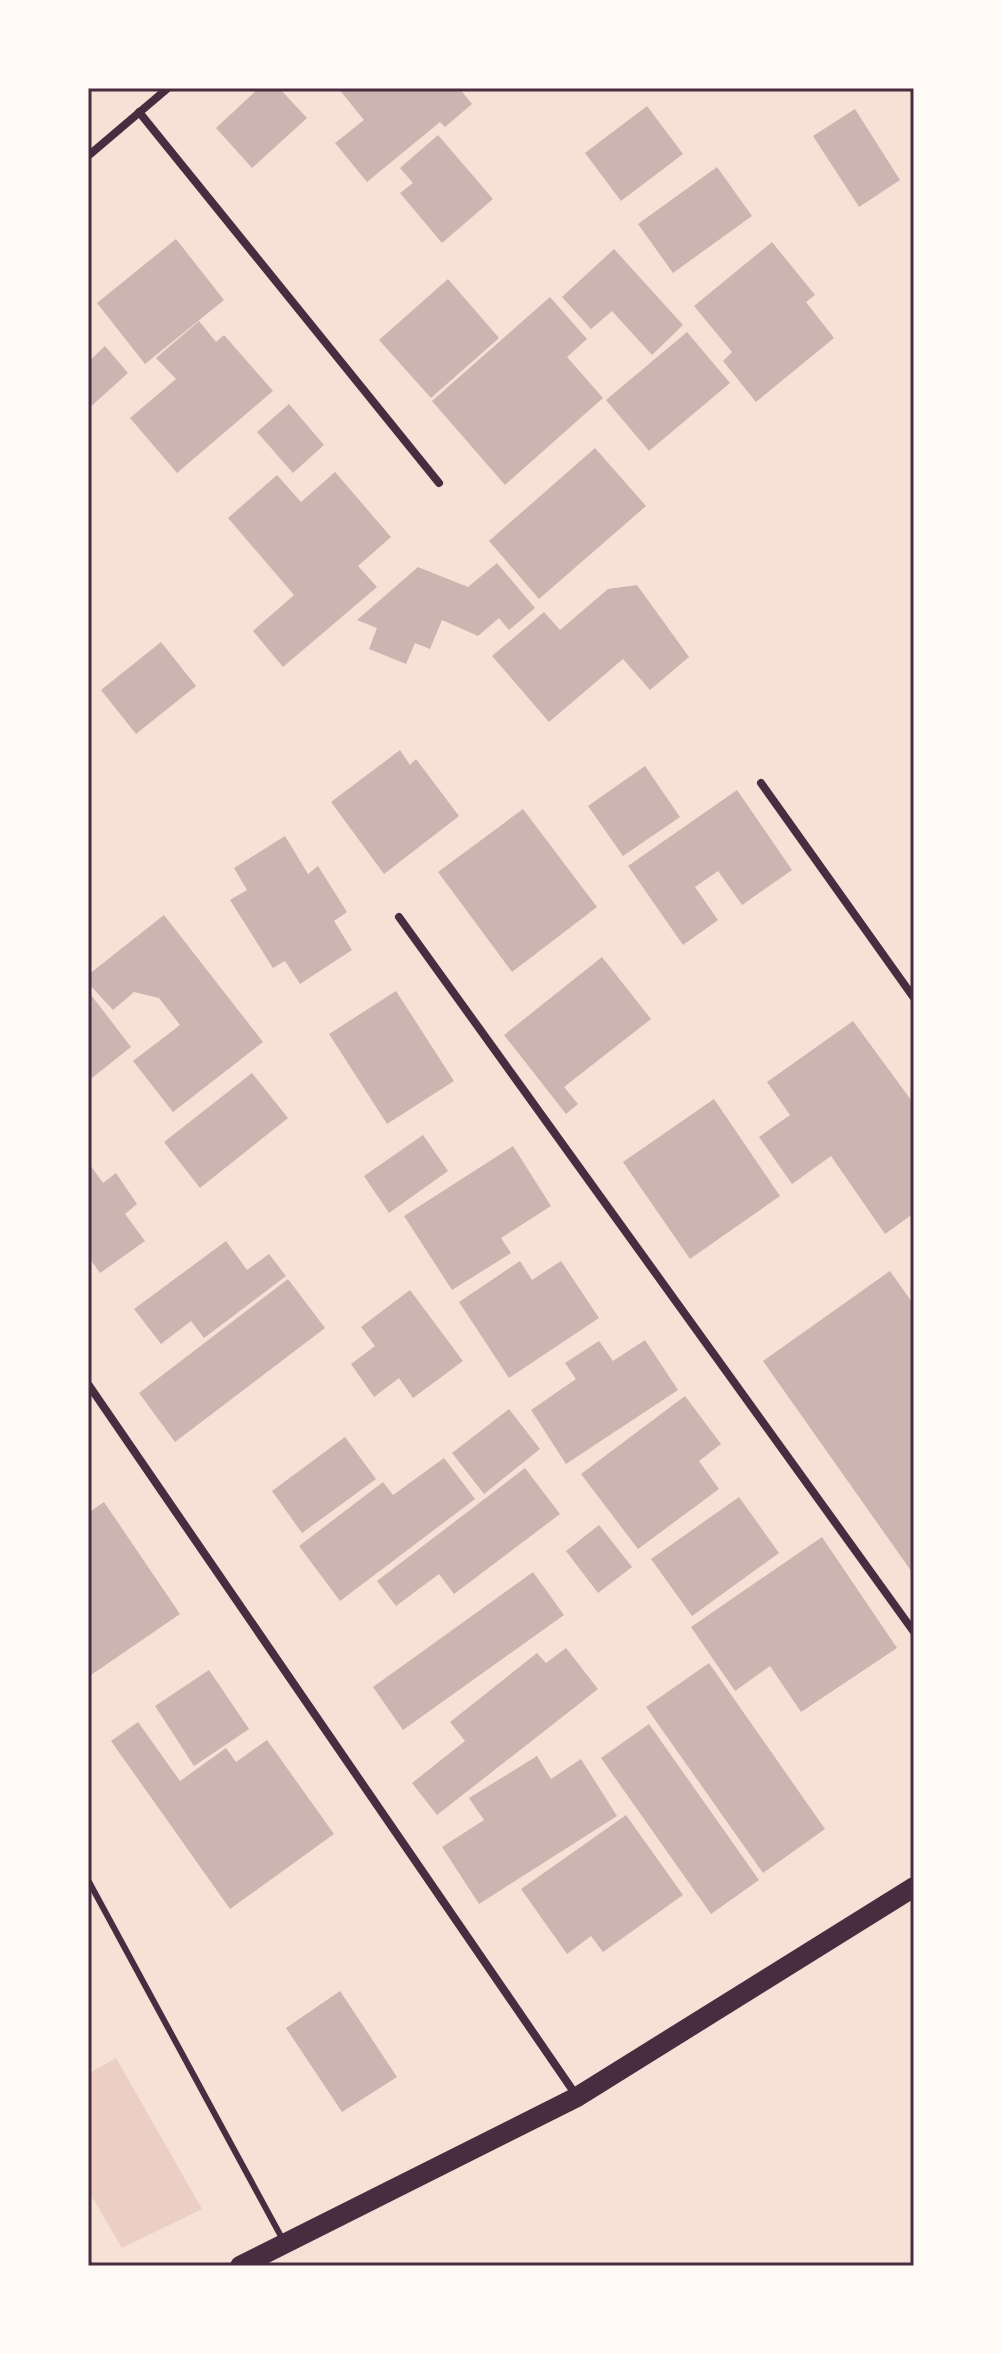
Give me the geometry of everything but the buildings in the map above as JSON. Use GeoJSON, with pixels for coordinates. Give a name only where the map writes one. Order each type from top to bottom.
{"type":"FeatureCollection","features":[{"type":"Feature","properties":{"kind":"main road"},"geometry":{"type":"LineString","coordinates":[[240,2266],[577,2097],[914,1887]]}},
{"type":"Feature","properties":{"kind":"street"},"geometry":{"type":"LineString","coordinates":[[88,156],[168,88]]}},
{"type":"Feature","properties":{"kind":"street"},"geometry":{"type":"LineString","coordinates":[[139,112],[439,483]]}},
{"type":"Feature","properties":{"kind":"street"},"geometry":{"type":"LineString","coordinates":[[761,783],[914,998]]}},
{"type":"Feature","properties":{"kind":"street"},"geometry":{"type":"LineString","coordinates":[[399,917],[914,1632]]}},
{"type":"Feature","properties":{"kind":"street"},"geometry":{"type":"LineString","coordinates":[[88,1384],[562,2070],[577,2097]]}},
{"type":"Feature","properties":{"kind":"lane"},"geometry":{"type":"LineString","coordinates":[[88,1880],[285,2243]]}},
{"type":"Feature","properties":{"kind":"shaded area"},"geometry":{"type":"Polygon","coordinates":[[[116,2058],[202,2209],[122,2248],[88,2190],[88,2074],[116,2058]]]}}]}
